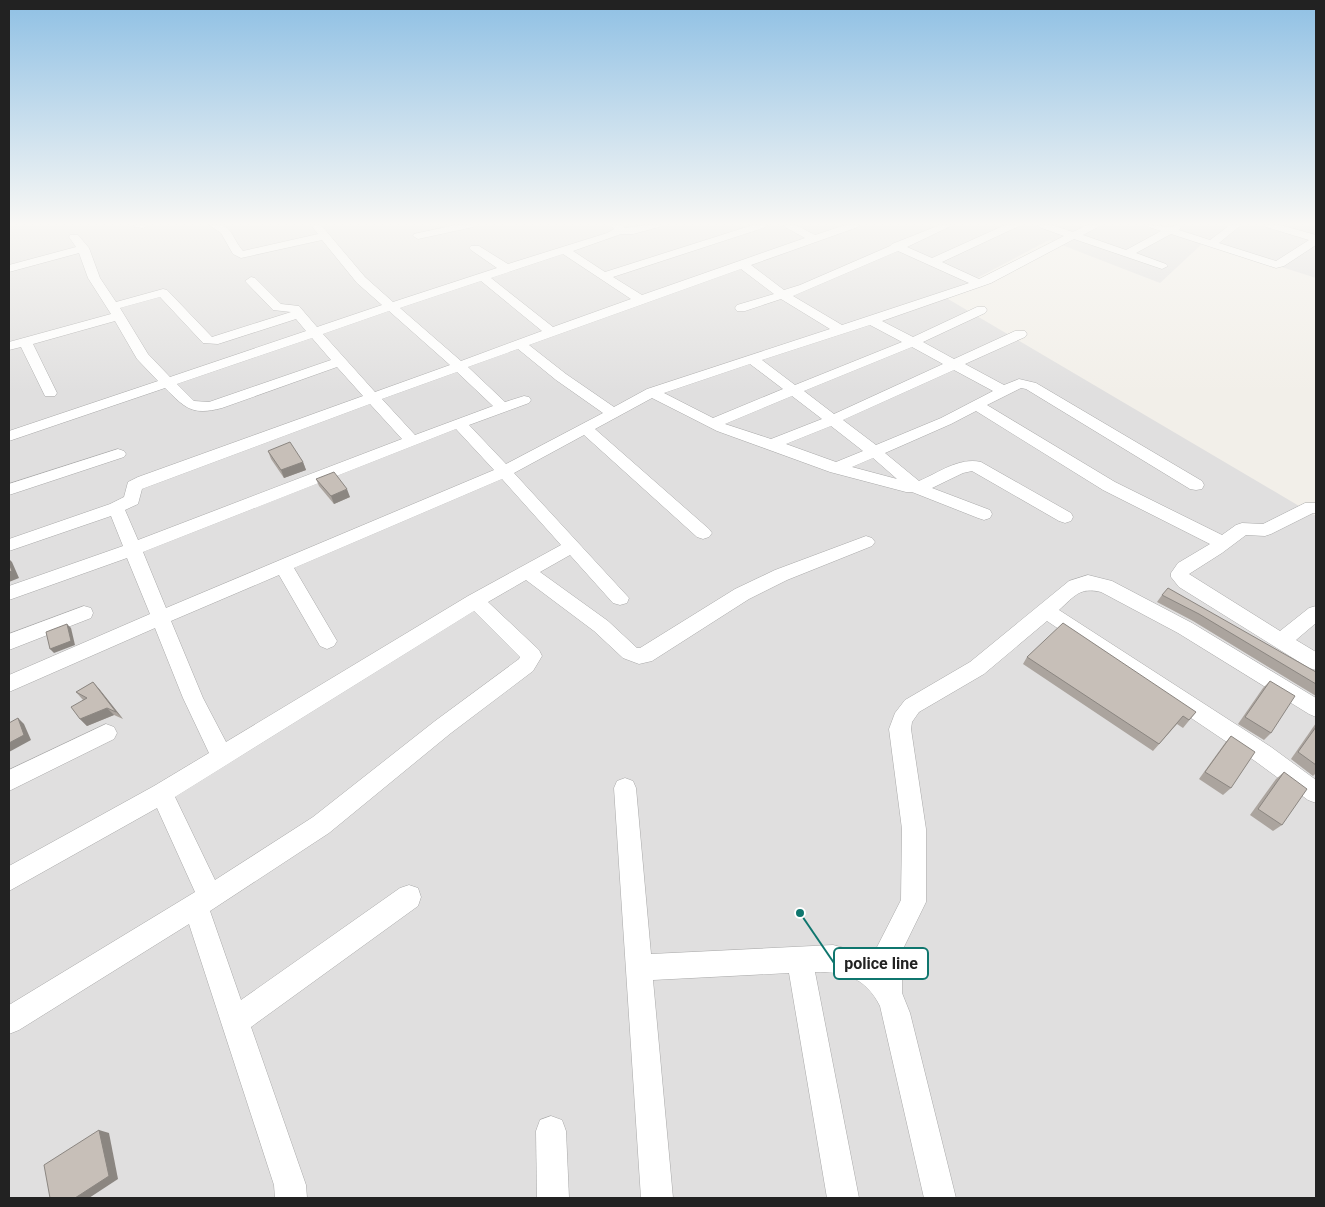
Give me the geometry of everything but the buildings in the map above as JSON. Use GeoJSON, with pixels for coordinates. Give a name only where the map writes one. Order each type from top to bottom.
{"type":"FeatureCollection","features":[{"type":"Feature","properties":{"kind":"street"},"geometry":{"type":"LineString","coordinates":[[96,281],[142,356],[188,404],[199,408],[207,408],[339,362]]}},
{"type":"Feature","properties":{"kind":"street"},"geometry":{"type":"LineString","coordinates":[[251,281],[277,307],[293,308],[339,362],[412,441]]}},
{"type":"Feature","properties":{"kind":"street"},"geometry":{"type":"LineString","coordinates":[[362,281],[393,306],[502,407]]}},
{"type":"Feature","properties":{"kind":"street"},"geometry":{"type":"LineString","coordinates":[[9,436],[470,281]]}},
{"type":"Feature","properties":{"kind":"street"},"geometry":{"type":"LineString","coordinates":[[488,281],[552,332]]}},
{"type":"Feature","properties":{"kind":"street"},"geometry":{"type":"LineString","coordinates":[[612,281],[641,300]]}},
{"type":"Feature","properties":{"kind":"street"},"geometry":{"type":"LineString","coordinates":[[9,545],[116,508],[132,500],[133,488],[139,483],[693,281]]}},
{"type":"Feature","properties":{"kind":"street"},"geometry":{"type":"LineString","coordinates":[[765,281],[783,295],[840,330]]}},
{"type":"Feature","properties":{"kind":"street"},"geometry":{"type":"LineString","coordinates":[[741,308],[804,288],[819,281]]}},
{"type":"Feature","properties":{"kind":"street"},"geometry":{"type":"LineString","coordinates":[[976,281],[980,283]]}},
{"type":"Feature","properties":{"kind":"street"},"geometry":{"type":"LineString","coordinates":[[9,684],[504,472],[652,392],[983,281]]}},
{"type":"Feature","properties":{"kind":"street"},"geometry":{"type":"LineString","coordinates":[[9,346],[116,311],[163,293],[208,340],[299,314]]}},
{"type":"Feature","properties":{"kind":"street"},"geometry":{"type":"LineString","coordinates":[[713,424],[911,343],[981,310]]}},
{"type":"Feature","properties":{"kind":"street"},"geometry":{"type":"LineString","coordinates":[[871,320],[911,343],[1004,390]]}},
{"type":"Feature","properties":{"kind":"street"},"geometry":{"type":"LineString","coordinates":[[772,444],[832,420],[1020,334]]}},
{"type":"Feature","properties":{"kind":"street"},"geometry":{"type":"LineString","coordinates":[[25,342],[50,393]]}},
{"type":"Feature","properties":{"kind":"street"},"geometry":{"type":"LineString","coordinates":[[519,344],[561,377],[614,413]]}},
{"type":"Feature","properties":{"kind":"street"},"geometry":{"type":"LineString","coordinates":[[752,359],[874,451],[917,488]]}},
{"type":"Feature","properties":{"kind":"street"},"geometry":{"type":"LineString","coordinates":[[836,468],[907,439],[978,406],[1019,383],[1031,386],[1196,485]]}},
{"type":"Feature","properties":{"kind":"street"},"geometry":{"type":"LineString","coordinates":[[652,392],[713,424],[836,468],[889,483],[917,488],[984,514]]}},
{"type":"Feature","properties":{"kind":"street"},"geometry":{"type":"LineString","coordinates":[[9,593],[133,549],[459,423],[524,400]]}},
{"type":"Feature","properties":{"kind":"street"},"geometry":{"type":"LineString","coordinates":[[978,406],[1110,486],[1223,542]]}},
{"type":"Feature","properties":{"kind":"street"},"geometry":{"type":"LineString","coordinates":[[459,423],[620,598]]}},
{"type":"Feature","properties":{"kind":"street"},"geometry":{"type":"LineString","coordinates":[[585,428],[703,533]]}},
{"type":"Feature","properties":{"kind":"street"},"geometry":{"type":"LineString","coordinates":[[9,490],[118,454]]}},
{"type":"Feature","properties":{"kind":"street"},"geometry":{"type":"LineString","coordinates":[[917,488],[962,467],[975,466],[1065,517]]}},
{"type":"Feature","properties":{"kind":"street"},"geometry":{"type":"LineString","coordinates":[[116,508],[162,617],[193,698],[222,757]]}},
{"type":"Feature","properties":{"kind":"street"},"geometry":{"type":"LineString","coordinates":[[1316,508],[1311,508],[1265,530],[1242,529],[1216,549],[1184,568],[1180,573],[1180,577],[1185,582],[1316,662]]}},
{"type":"Feature","properties":{"kind":"street"},"geometry":{"type":"LineString","coordinates":[[527,572],[601,626],[630,653],[639,656],[700,622],[742,594],[781,575],[866,542]]}},
{"type":"Feature","properties":{"kind":"street"},"geometry":{"type":"LineString","coordinates":[[9,879],[222,757],[475,601],[572,546]]}},
{"type":"Feature","properties":{"kind":"street"},"geometry":{"type":"LineString","coordinates":[[284,567],[327,641]]}},
{"type":"Feature","properties":{"kind":"street"},"geometry":{"type":"LineString","coordinates":[[940,1198],[896,1013],[889,992],[888,949],[913,902],[914,829],[901,742],[900,730],[902,719],[912,706],[977,668],[1075,586],[1083,583],[1098,583],[1106,586],[1185,628],[1316,708]]}},
{"type":"Feature","properties":{"kind":"street"},"geometry":{"type":"LineString","coordinates":[[9,1020],[203,901],[321,825],[530,660],[532,656],[530,653],[475,601]]}},
{"type":"Feature","properties":{"kind":"street"},"geometry":{"type":"LineString","coordinates":[[1046,610],[1263,754],[1316,792]]}},
{"type":"Feature","properties":{"kind":"street"},"geometry":{"type":"LineString","coordinates":[[9,642],[84,613]]}},
{"type":"Feature","properties":{"kind":"street"},"geometry":{"type":"LineString","coordinates":[[1281,641],[1316,613]]}},
{"type":"Feature","properties":{"kind":"street"},"geometry":{"type":"LineString","coordinates":[[9,781],[106,733]]}},
{"type":"Feature","properties":{"kind":"street"},"geometry":{"type":"LineString","coordinates":[[625,788],[658,1198]]}},
{"type":"Feature","properties":{"kind":"street"},"geometry":{"type":"LineString","coordinates":[[162,792],[203,901],[235,1021],[287,1176],[292,1198]]}},
{"type":"Feature","properties":{"kind":"street"},"geometry":{"type":"LineString","coordinates":[[235,1021],[409,897]]}},
{"type":"Feature","properties":{"kind":"street"},"geometry":{"type":"LineString","coordinates":[[639,968],[833,958],[850,960],[863,965],[889,992]]}},
{"type":"Feature","properties":{"kind":"street"},"geometry":{"type":"LineString","coordinates":[[800,960],[843,1198]]}},
{"type":"Feature","properties":{"kind":"street"},"geometry":{"type":"LineString","coordinates":[[551,1131],[552,1198]]}},
{"type":"Feature","properties":{"kind":"shaded area"},"geometry":{"type":"Polygon","coordinates":[[[9,281],[971,281],[943,296],[1316,516],[1316,1198],[9,1198],[9,281]]]}},
{"type":"Feature","properties":{"kind":"place","name":"police line"},"geometry":{"type":"Point","coordinates":[800,913]}}]}
